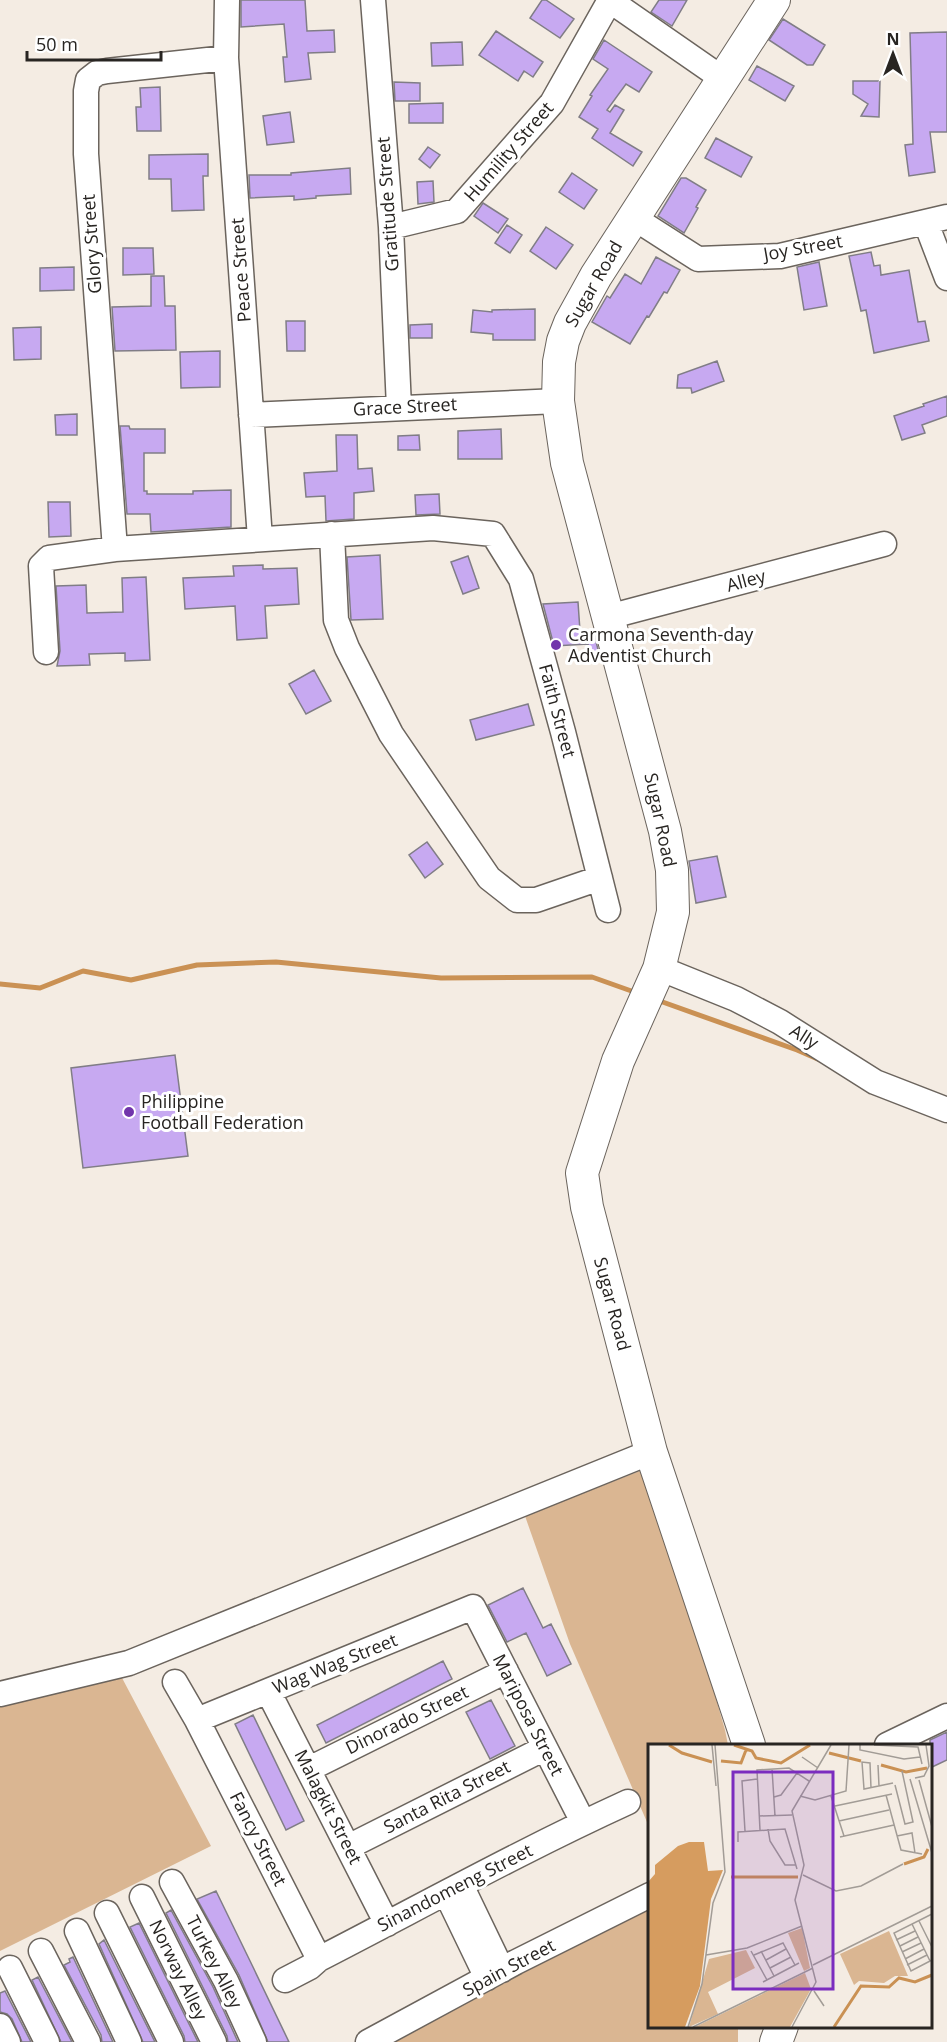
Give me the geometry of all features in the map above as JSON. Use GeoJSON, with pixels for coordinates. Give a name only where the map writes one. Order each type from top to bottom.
{"type":"FeatureCollection","features":[{"type":"Feature","properties":{"kind":"main road","name":"Sugar Road"},"geometry":{"type":"LineString","coordinates":[[749,1744],[651,1452],[587,1207],[582,1173],[618,1061],[659,968],[673,912],[672,870],[665,831],[567,463],[558,401],[559,362],[563,341],[570,323],[596,276],[774,0]]}},
{"type":"Feature","properties":{"kind":"main road"},"geometry":{"type":"LineString","coordinates":[[776,2042],[781,2027]]}},
{"type":"Feature","properties":{"kind":"street","name":"Peace Street"},"geometry":{"type":"LineString","coordinates":[[227,0],[226,58],[260,540]]}},
{"type":"Feature","properties":{"kind":"street","name":"Gratitude Street"},"geometry":{"type":"LineString","coordinates":[[373,0],[391,227],[399,408]]}},
{"type":"Feature","properties":{"kind":"street","name":"Humility Street"},"geometry":{"type":"LineString","coordinates":[[391,227],[457,212],[552,103],[609,0]]}},
{"type":"Feature","properties":{"kind":"street"},"geometry":{"type":"LineString","coordinates":[[609,0],[723,79]]}},
{"type":"Feature","properties":{"kind":"street","name":"Glory Street"},"geometry":{"type":"LineString","coordinates":[[115,549],[86,154],[88,80],[97,73],[107,71],[226,58]]}},
{"type":"Feature","properties":{"kind":"street","name":"Joy Street"},"geometry":{"type":"LineString","coordinates":[[634,218],[698,260],[780,256],[936,220]]}},
{"type":"Feature","properties":{"kind":"street"},"geometry":{"type":"LineString","coordinates":[[936,220],[947,278]]}},
{"type":"Feature","properties":{"kind":"street","name":"Grace Street"},"geometry":{"type":"LineString","coordinates":[[251,415],[558,401]]}},
{"type":"Feature","properties":{"kind":"street","name":"Faith Street"},"geometry":{"type":"LineString","coordinates":[[46,652],[41,566],[49,558],[115,549],[433,528],[493,534],[521,579],[608,910]]}},
{"type":"Feature","properties":{"kind":"street"},"geometry":{"type":"LineString","coordinates":[[332,534],[336,620],[347,648],[392,734],[489,878],[517,900],[536,900],[600,878]]}},
{"type":"Feature","properties":{"kind":"street","name":"Alley"},"geometry":{"type":"LineString","coordinates":[[608,617],[884,544]]}},
{"type":"Feature","properties":{"kind":"street","name":"Ally"},"geometry":{"type":"LineString","coordinates":[[659,968],[736,999],[780,1022],[876,1082],[947,1110]]}},
{"type":"Feature","properties":{"kind":"street"},"geometry":{"type":"LineString","coordinates":[[0,1694],[129,1663],[651,1452]]}},
{"type":"Feature","properties":{"kind":"street","name":"Mariposa Street"},"geometry":{"type":"LineString","coordinates":[[473,1607],[583,1822]]}},
{"type":"Feature","properties":{"kind":"street","name":"Wag Wag Street"},"geometry":{"type":"LineString","coordinates":[[197,1720],[473,1607]]}},
{"type":"Feature","properties":{"kind":"street","name":"Dinorado Street"},"geometry":{"type":"LineString","coordinates":[[309,1769],[506,1671]]}},
{"type":"Feature","properties":{"kind":"street","name":"Fancy Street"},"geometry":{"type":"LineString","coordinates":[[175,1682],[197,1720],[319,1959]]}},
{"type":"Feature","properties":{"kind":"street","name":"Malagkit Street"},"geometry":{"type":"LineString","coordinates":[[268,1691],[387,1924]]}},
{"type":"Feature","properties":{"kind":"street"},"geometry":{"type":"LineString","coordinates":[[889,1744],[947,1716]]}},
{"type":"Feature","properties":{"kind":"street","name":"Santa Rita Street"},"geometry":{"type":"LineString","coordinates":[[348,1847],[545,1748]]}},
{"type":"Feature","properties":{"kind":"street","name":"Sinandomeng Street"},"geometry":{"type":"LineString","coordinates":[[285,1980],[310,1967],[319,1959],[583,1822],[628,1802]]}},
{"type":"Feature","properties":{"kind":"street","name":"Turkey Alley"},"geometry":{"type":"LineString","coordinates":[[172,1882],[226,1981],[254,2042]]}},
{"type":"Feature","properties":{"kind":"street"},"geometry":{"type":"LineString","coordinates":[[454,1889],[490,1964]]}},
{"type":"Feature","properties":{"kind":"street","name":"Spain Street"},"geometry":{"type":"LineString","coordinates":[[368,2042],[490,1964],[648,1896]]}},
{"type":"Feature","properties":{"kind":"street","name":"Norway Alley"},"geometry":{"type":"LineString","coordinates":[[142,1897],[213,2042]]}},
{"type":"Feature","properties":{"kind":"street"},"geometry":{"type":"LineString","coordinates":[[107,1913],[171,2042]]}},
{"type":"Feature","properties":{"kind":"street"},"geometry":{"type":"LineString","coordinates":[[76,1931],[129,2042]]}},
{"type":"Feature","properties":{"kind":"street"},"geometry":{"type":"LineString","coordinates":[[41,1951],[88,2042]]}},
{"type":"Feature","properties":{"kind":"street"},"geometry":{"type":"LineString","coordinates":[[10,1968],[47,2042]]}},
{"type":"Feature","properties":{"kind":"street"},"geometry":{"type":"LineString","coordinates":[[0,2026],[8,2042]]}},
{"type":"Feature","properties":{"kind":"shaded area"},"geometry":{"type":"Polygon","coordinates":[[[650,1467],[728,1744],[648,1744],[648,1824],[570,1644],[525,1516],[650,1467]]]}},
{"type":"Feature","properties":{"kind":"shaded area"},"geometry":{"type":"Polygon","coordinates":[[[121,1676],[211,1846],[0,1951],[0,1703],[121,1676]]]}},
{"type":"Feature","properties":{"kind":"shaded area"},"geometry":{"type":"Polygon","coordinates":[[[648,1907],[648,2027],[738,2027],[738,2042],[383,2042],[648,1907]]]}},
{"type":"Feature","properties":{"kind":"building"},"geometry":{"type":"Polygon","coordinates":[[[241,0],[305,0],[307,31],[334,30],[335,52],[308,53],[311,79],[285,82],[283,57],[287,57],[284,24],[241,27],[241,0]]]}},
{"type":"Feature","properties":{"kind":"building"},"geometry":{"type":"Polygon","coordinates":[[[542,0],[546,0],[574,19],[560,38],[530,18],[542,0]]]}},
{"type":"Feature","properties":{"kind":"building"},"geometry":{"type":"Polygon","coordinates":[[[659,0],[687,0],[672,26],[651,12],[659,0]]]}},
{"type":"Feature","properties":{"kind":"building"},"geometry":{"type":"Polygon","coordinates":[[[783,19],[825,45],[813,65],[807,65],[769,40],[783,19]]]}},
{"type":"Feature","properties":{"kind":"building"},"geometry":{"type":"Polygon","coordinates":[[[496,31],[543,62],[533,77],[524,71],[518,81],[479,55],[496,31]]]}},
{"type":"Feature","properties":{"kind":"building"},"geometry":{"type":"Polygon","coordinates":[[[947,32],[947,132],[930,132],[935,172],[909,176],[905,145],[913,144],[910,33],[947,32]]]}},
{"type":"Feature","properties":{"kind":"building"},"geometry":{"type":"Polygon","coordinates":[[[604,40],[652,72],[639,92],[626,84],[607,110],[610,112],[615,105],[624,110],[610,133],[642,152],[633,166],[592,138],[598,129],[579,117],[592,96],[590,95],[608,69],[593,59],[604,40]]]}},
{"type":"Feature","properties":{"kind":"building"},"geometry":{"type":"Polygon","coordinates":[[[462,42],[463,65],[432,66],[431,43],[462,42]]]}},
{"type":"Feature","properties":{"kind":"building"},"geometry":{"type":"Polygon","coordinates":[[[757,66],[794,86],[785,101],[749,80],[757,66]]]}},
{"type":"Feature","properties":{"kind":"building"},"geometry":{"type":"Polygon","coordinates":[[[853,81],[880,81],[879,117],[861,116],[868,104],[853,94],[853,81]]]}},
{"type":"Feature","properties":{"kind":"building"},"geometry":{"type":"Polygon","coordinates":[[[394,82],[420,83],[420,101],[395,101],[394,82]]]}},
{"type":"Feature","properties":{"kind":"building"},"geometry":{"type":"Polygon","coordinates":[[[160,87],[161,131],[137,131],[136,107],[141,107],[140,88],[160,87]]]}},
{"type":"Feature","properties":{"kind":"building"},"geometry":{"type":"Polygon","coordinates":[[[443,103],[443,123],[409,123],[409,104],[443,103]]]}},
{"type":"Feature","properties":{"kind":"building"},"geometry":{"type":"Polygon","coordinates":[[[290,112],[294,142],[267,145],[263,116],[290,112]]]}},
{"type":"Feature","properties":{"kind":"building"},"geometry":{"type":"Polygon","coordinates":[[[716,138],[752,157],[741,177],[705,158],[716,138]]]}},
{"type":"Feature","properties":{"kind":"building"},"geometry":{"type":"Polygon","coordinates":[[[428,147],[440,155],[430,168],[419,159],[428,147]]]}},
{"type":"Feature","properties":{"kind":"building"},"geometry":{"type":"Polygon","coordinates":[[[208,154],[208,176],[203,176],[204,210],[172,211],[171,179],[149,179],[149,155],[208,154]]]}},
{"type":"Feature","properties":{"kind":"building"},"geometry":{"type":"Polygon","coordinates":[[[350,168],[351,194],[294,200],[294,196],[250,198],[249,175],[291,175],[291,173],[350,168]]]}},
{"type":"Feature","properties":{"kind":"building"},"geometry":{"type":"Polygon","coordinates":[[[572,173],[597,190],[584,209],[559,192],[572,173]]]}},
{"type":"Feature","properties":{"kind":"building"},"geometry":{"type":"Polygon","coordinates":[[[681,178],[686,178],[706,190],[684,233],[658,216],[681,178]]]}},
{"type":"Feature","properties":{"kind":"building"},"geometry":{"type":"Polygon","coordinates":[[[433,181],[434,202],[418,204],[417,182],[433,181]]]}},
{"type":"Feature","properties":{"kind":"building"},"geometry":{"type":"Polygon","coordinates":[[[483,203],[508,219],[498,233],[474,216],[483,203]]]}},
{"type":"Feature","properties":{"kind":"building"},"geometry":{"type":"Polygon","coordinates":[[[507,225],[522,235],[510,253],[495,243],[507,225]]]}},
{"type":"Feature","properties":{"kind":"building"},"geometry":{"type":"Polygon","coordinates":[[[546,227],[573,245],[556,269],[530,251],[546,227]]]}},
{"type":"Feature","properties":{"kind":"building"},"geometry":{"type":"Polygon","coordinates":[[[123,248],[153,248],[154,274],[123,275],[123,248]]]}},
{"type":"Feature","properties":{"kind":"building"},"geometry":{"type":"Polygon","coordinates":[[[871,252],[874,266],[880,265],[881,275],[909,270],[918,322],[925,321],[929,341],[874,353],[866,310],[861,311],[849,256],[871,252]]]}},
{"type":"Feature","properties":{"kind":"building"},"geometry":{"type":"Polygon","coordinates":[[[656,257],[680,270],[667,293],[664,292],[630,344],[592,322],[607,296],[610,298],[625,274],[641,284],[656,257]]]}},
{"type":"Feature","properties":{"kind":"building"},"geometry":{"type":"Polygon","coordinates":[[[819,262],[827,306],[804,310],[797,267],[819,262]]]}},
{"type":"Feature","properties":{"kind":"building"},"geometry":{"type":"Polygon","coordinates":[[[74,267],[74,290],[40,291],[40,268],[74,267]]]}},
{"type":"Feature","properties":{"kind":"building"},"geometry":{"type":"Polygon","coordinates":[[[151,276],[164,276],[165,306],[175,306],[176,350],[115,351],[112,307],[151,306],[151,276]]]}},
{"type":"Feature","properties":{"kind":"building"},"geometry":{"type":"Polygon","coordinates":[[[535,309],[535,340],[493,340],[493,334],[471,332],[473,310],[492,312],[492,310],[535,309]]]}},
{"type":"Feature","properties":{"kind":"building"},"geometry":{"type":"Polygon","coordinates":[[[286,321],[305,321],[305,351],[287,351],[286,321]]]}},
{"type":"Feature","properties":{"kind":"building"},"geometry":{"type":"Polygon","coordinates":[[[432,324],[432,338],[410,338],[410,325],[432,324]]]}},
{"type":"Feature","properties":{"kind":"building"},"geometry":{"type":"Polygon","coordinates":[[[41,327],[41,359],[14,360],[13,328],[41,327]]]}},
{"type":"Feature","properties":{"kind":"building"},"geometry":{"type":"Polygon","coordinates":[[[220,351],[220,387],[181,388],[180,352],[220,351]]]}},
{"type":"Feature","properties":{"kind":"building"},"geometry":{"type":"Polygon","coordinates":[[[717,361],[724,381],[692,393],[691,388],[677,388],[678,375],[717,361]]]}},
{"type":"Feature","properties":{"kind":"building"},"geometry":{"type":"Polygon","coordinates":[[[947,396],[947,416],[922,425],[925,433],[902,440],[894,416],[947,396]]]}},
{"type":"Feature","properties":{"kind":"building"},"geometry":{"type":"Polygon","coordinates":[[[77,414],[77,435],[56,435],[55,415],[77,414]]]}},
{"type":"Feature","properties":{"kind":"building"},"geometry":{"type":"Polygon","coordinates":[[[120,426],[129,426],[130,429],[165,429],[165,453],[144,453],[144,491],[147,491],[147,494],[193,494],[193,491],[231,490],[231,527],[151,532],[150,514],[127,514],[120,426]]]}},
{"type":"Feature","properties":{"kind":"building"},"geometry":{"type":"Polygon","coordinates":[[[501,429],[502,459],[458,459],[458,431],[501,429]]]}},
{"type":"Feature","properties":{"kind":"building"},"geometry":{"type":"Polygon","coordinates":[[[336,435],[357,435],[358,469],[372,468],[374,491],[354,493],[354,519],[326,521],[325,496],[306,497],[304,473],[337,471],[336,435]]]}},
{"type":"Feature","properties":{"kind":"building"},"geometry":{"type":"Polygon","coordinates":[[[419,435],[420,450],[398,450],[398,436],[419,435]]]}},
{"type":"Feature","properties":{"kind":"building"},"geometry":{"type":"Polygon","coordinates":[[[439,494],[440,514],[416,515],[415,495],[439,494]]]}},
{"type":"Feature","properties":{"kind":"building"},"geometry":{"type":"Polygon","coordinates":[[[48,502],[70,502],[71,536],[49,537],[48,502]]]}},
{"type":"Feature","properties":{"kind":"building"},"geometry":{"type":"Polygon","coordinates":[[[380,555],[383,619],[351,620],[347,557],[380,555]]]}},
{"type":"Feature","properties":{"kind":"building"},"geometry":{"type":"Polygon","coordinates":[[[468,556],[479,588],[463,594],[451,562],[468,556]]]}},
{"type":"Feature","properties":{"kind":"building"},"geometry":{"type":"Polygon","coordinates":[[[263,565],[263,569],[297,568],[299,604],[265,606],[267,638],[237,640],[235,606],[185,609],[183,578],[234,576],[233,566],[263,565]]]}},
{"type":"Feature","properties":{"kind":"building"},"geometry":{"type":"Polygon","coordinates":[[[146,577],[150,660],[125,661],[125,653],[89,654],[90,665],[57,666],[60,651],[56,586],[86,585],[87,613],[123,612],[122,578],[146,577]]]}},
{"type":"Feature","properties":{"kind":"building"},"geometry":{"type":"Polygon","coordinates":[[[578,602],[580,631],[593,630],[601,661],[592,661],[588,644],[554,646],[543,604],[578,602]]]}},
{"type":"Feature","properties":{"kind":"building"},"geometry":{"type":"Polygon","coordinates":[[[314,670],[331,701],[306,714],[289,684],[314,670]]]}},
{"type":"Feature","properties":{"kind":"building"},"geometry":{"type":"Polygon","coordinates":[[[528,704],[534,725],[476,740],[470,720],[528,704]]]}},
{"type":"Feature","properties":{"kind":"building"},"geometry":{"type":"Polygon","coordinates":[[[427,842],[443,864],[425,878],[409,855],[427,842]]]}},
{"type":"Feature","properties":{"kind":"building"},"geometry":{"type":"Polygon","coordinates":[[[717,856],[726,897],[696,903],[689,861],[717,856]]]}},
{"type":"Feature","properties":{"kind":"building","name":"Philippine Football Federation"},"geometry":{"type":"Polygon","coordinates":[[[175,1055],[188,1156],[83,1168],[71,1068],[175,1055]]]}},
{"type":"Feature","properties":{"kind":"building"},"geometry":{"type":"Polygon","coordinates":[[[523,1588],[543,1628],[551,1624],[571,1664],[547,1676],[526,1633],[507,1642],[488,1605],[523,1588]]]}},
{"type":"Feature","properties":{"kind":"building"},"geometry":{"type":"Polygon","coordinates":[[[443,1661],[452,1679],[326,1743],[317,1725],[443,1661]]]}},
{"type":"Feature","properties":{"kind":"building"},"geometry":{"type":"Polygon","coordinates":[[[491,1700],[515,1746],[490,1759],[466,1712],[491,1700]]]}},
{"type":"Feature","properties":{"kind":"building"},"geometry":{"type":"Polygon","coordinates":[[[253,1715],[304,1821],[286,1830],[235,1724],[253,1715]]]}},
{"type":"Feature","properties":{"kind":"building"},"geometry":{"type":"Polygon","coordinates":[[[947,1732],[947,1760],[932,1767],[932,1744],[930,1740],[947,1732]]]}},
{"type":"Feature","properties":{"kind":"building"},"geometry":{"type":"Polygon","coordinates":[[[216,1891],[289,2042],[268,2042],[239,1975],[197,1899],[216,1891]]]}},
{"type":"Feature","properties":{"kind":"building"},"geometry":{"type":"Polygon","coordinates":[[[171,1910],[213,1987],[238,2042],[228,2042],[166,1913],[171,1910]]]}},
{"type":"Feature","properties":{"kind":"building"},"geometry":{"type":"Polygon","coordinates":[[[139,1923],[198,2042],[185,2042],[130,1927],[139,1923]]]}},
{"type":"Feature","properties":{"kind":"building"},"geometry":{"type":"Polygon","coordinates":[[[104,1940],[155,2042],[143,2042],[99,1944],[104,1940]]]}},
{"type":"Feature","properties":{"kind":"building"},"geometry":{"type":"Polygon","coordinates":[[[73,1957],[113,2042],[102,2042],[101,2035],[64,1965],[73,1957]]]}},
{"type":"Feature","properties":{"kind":"building"},"geometry":{"type":"Polygon","coordinates":[[[38,1977],[72,2042],[61,2042],[32,1980],[38,1977]]]}},
{"type":"Feature","properties":{"kind":"building"},"geometry":{"type":"Polygon","coordinates":[[[5,1991],[31,2042],[22,2042],[12,2019],[0,2012],[0,1993],[5,1991]]]}},
{"type":"Feature","properties":{"kind":"waterway"},"geometry":{"type":"LineString","coordinates":[[0,984],[40,988],[83,971],[131,980],[197,965],[276,962],[441,978],[592,977],[637,993]]}},
{"type":"Feature","properties":{"kind":"waterway"},"geometry":{"type":"LineString","coordinates":[[657,1000],[820,1060]]}},
{"type":"Feature","properties":{"kind":"place","name":"Carmona Seventh-day Adventist Church"},"geometry":{"type":"Point","coordinates":[556,645]}},
{"type":"Feature","properties":{"kind":"place","name":"Philippine Football Federation"},"geometry":{"type":"Point","coordinates":[129,1112]}}]}
